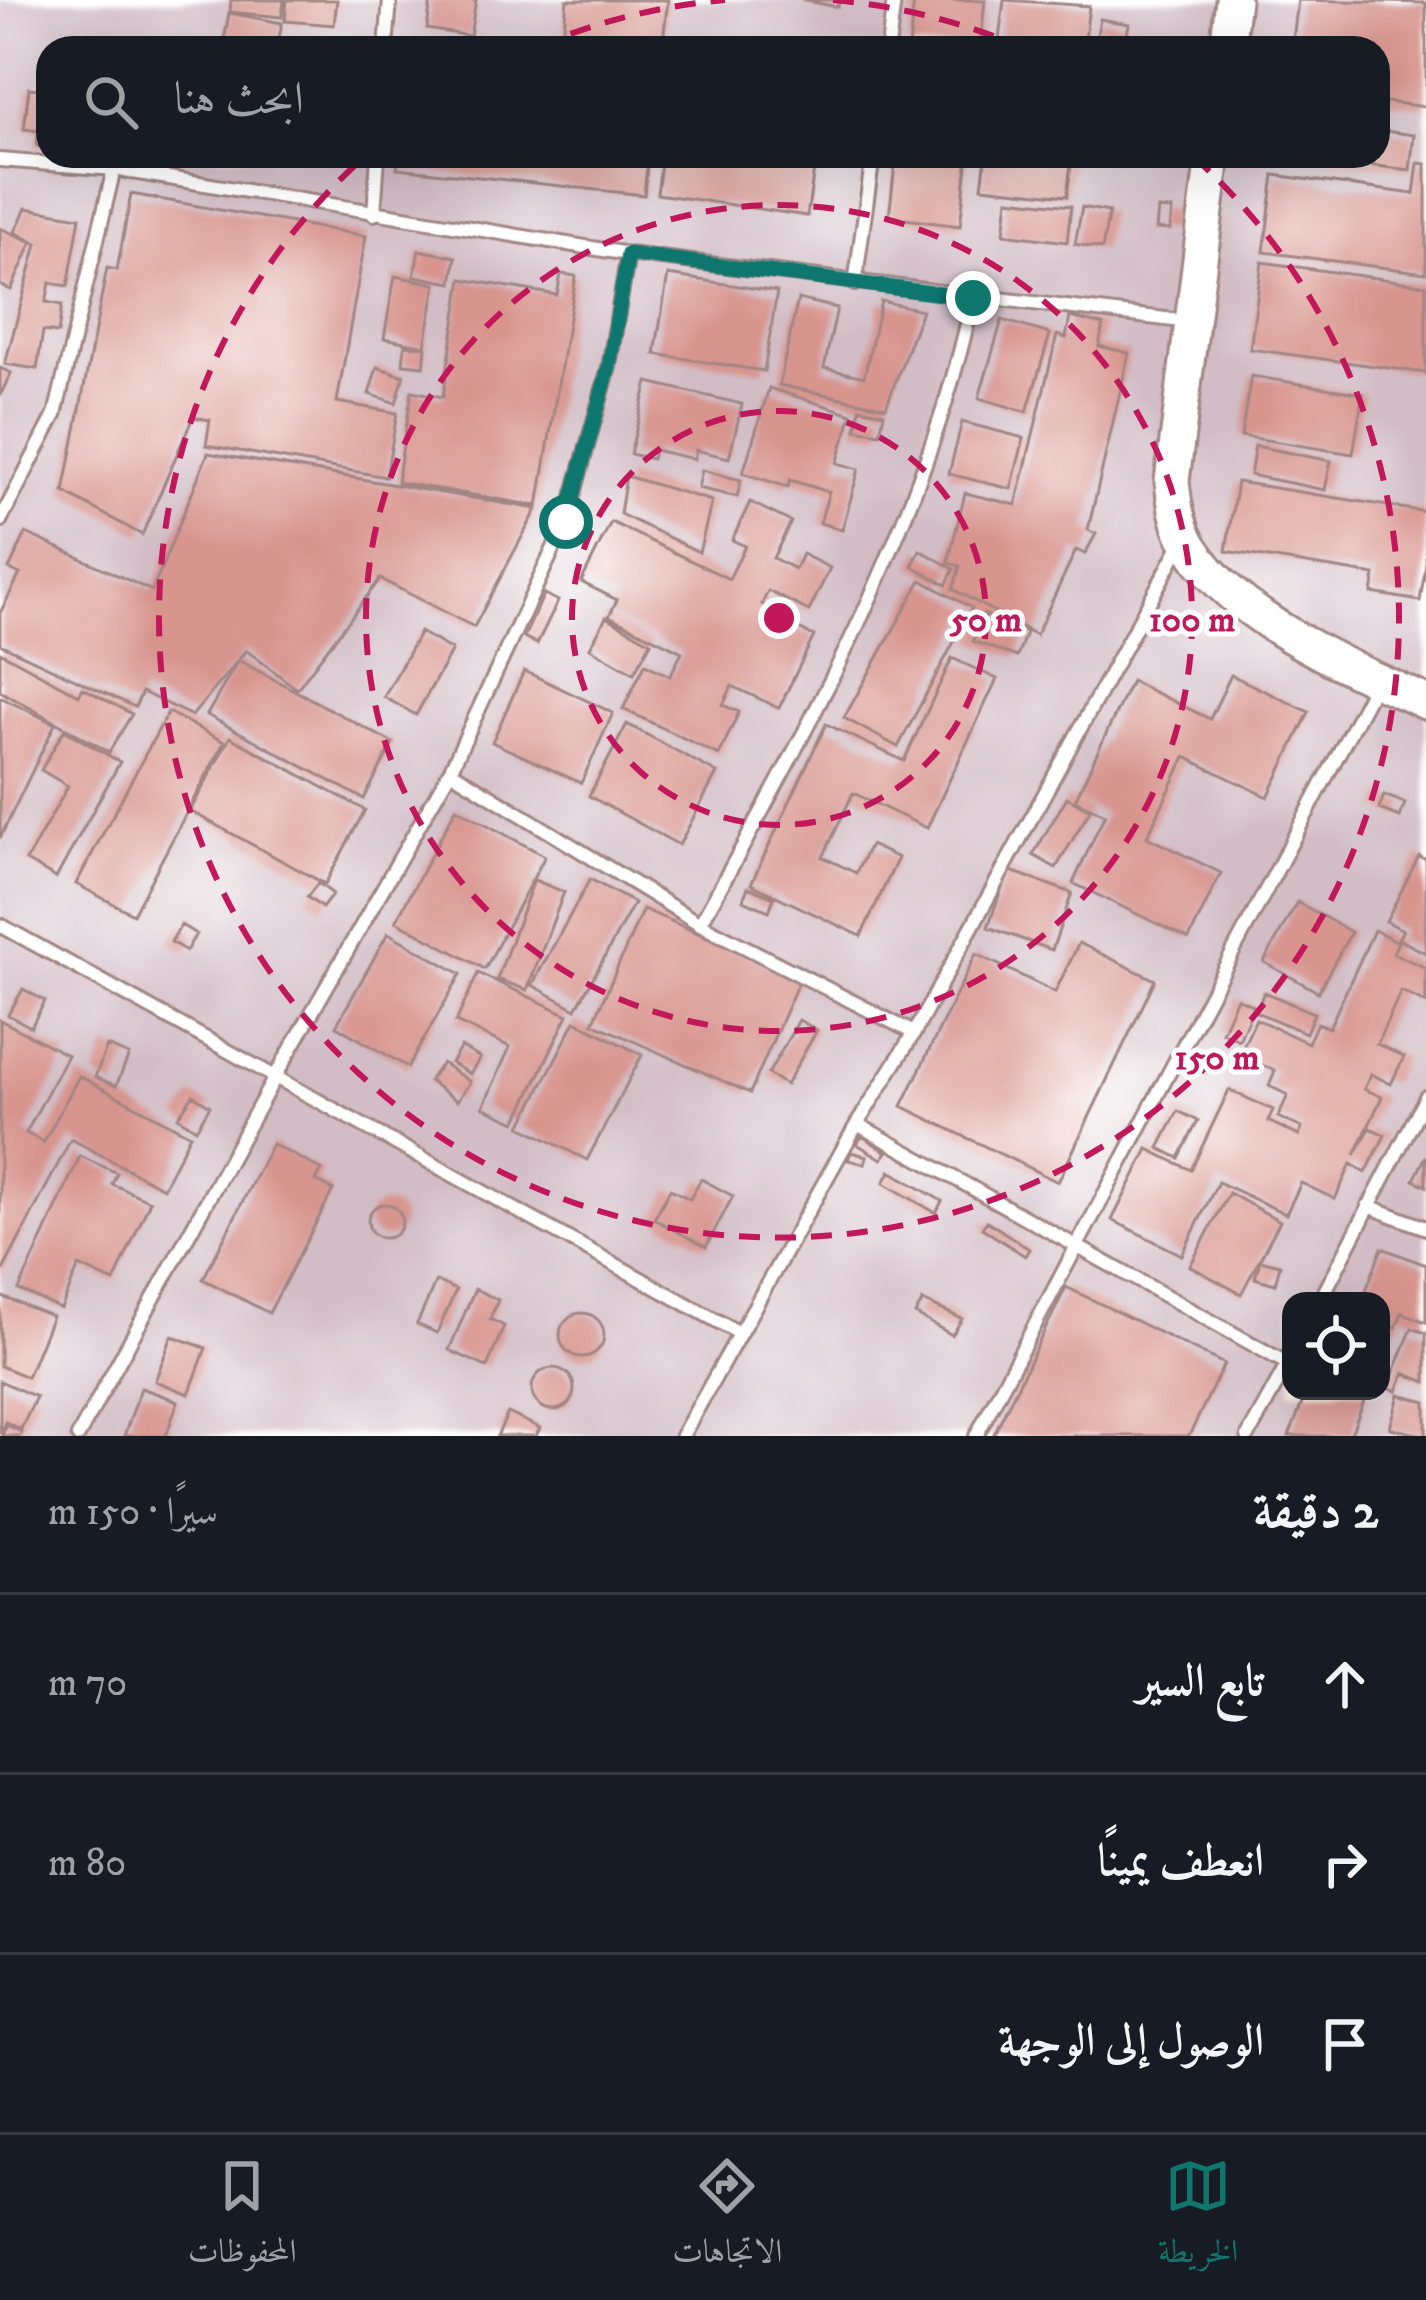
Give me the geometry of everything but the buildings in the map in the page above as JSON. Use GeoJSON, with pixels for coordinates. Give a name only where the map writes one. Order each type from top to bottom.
{"type":"FeatureCollection","features":[{"type":"Feature","properties":{"kind":"street"},"geometry":{"type":"LineString","coordinates":[[1228,36],[1233,0]]}},
{"type":"Feature","properties":{"kind":"street"},"geometry":{"type":"LineString","coordinates":[[1211,168],[1172,481],[1175,510],[1185,537],[1223,584],[1252,608],[1297,638],[1426,702]]}},
{"type":"Feature","properties":{"kind":"lane"},"geometry":{"type":"LineString","coordinates":[[387,36],[390,0]]}},
{"type":"Feature","properties":{"kind":"lane"},"geometry":{"type":"LineString","coordinates":[[890,36],[895,0]]}},
{"type":"Feature","properties":{"kind":"lane"},"geometry":{"type":"LineString","coordinates":[[0,160],[36,163]]}},
{"type":"Feature","properties":{"kind":"lane"},"geometry":{"type":"LineString","coordinates":[[101,168],[628,254],[1191,322]]}},
{"type":"Feature","properties":{"kind":"lane"},"geometry":{"type":"LineString","coordinates":[[374,214],[377,168]]}},
{"type":"Feature","properties":{"kind":"lane"},"geometry":{"type":"LineString","coordinates":[[855,284],[871,168]]}},
{"type":"Feature","properties":{"kind":"lane"},"geometry":{"type":"LineString","coordinates":[[0,521],[55,415],[114,169]]}},
{"type":"Feature","properties":{"kind":"lane"},"geometry":{"type":"LineString","coordinates":[[78,1436],[450,771],[566,522],[609,367],[628,254]]}},
{"type":"Feature","properties":{"kind":"lane"},"geometry":{"type":"LineString","coordinates":[[700,924],[819,707],[892,547],[958,367],[973,298]]}},
{"type":"Feature","properties":{"kind":"lane"},"geometry":{"type":"LineString","coordinates":[[682,1436],[857,1124],[914,1033],[1185,537]]}},
{"type":"Feature","properties":{"kind":"lane"},"geometry":{"type":"LineString","coordinates":[[976,1436],[1377,681]]}},
{"type":"Feature","properties":{"kind":"lane"},"geometry":{"type":"LineString","coordinates":[[450,771],[700,924],[914,1033]]}},
{"type":"Feature","properties":{"kind":"lane"},"geometry":{"type":"LineString","coordinates":[[0,925],[739,1333]]}},
{"type":"Feature","properties":{"kind":"lane"},"geometry":{"type":"LineString","coordinates":[[1325,1292],[1426,1097]]}},
{"type":"Feature","properties":{"kind":"lane"},"geometry":{"type":"LineString","coordinates":[[857,1124],[1282,1356]]}},
{"type":"Feature","properties":{"kind":"lane"},"geometry":{"type":"LineString","coordinates":[[1368,1206],[1426,1228]]}},
{"type":"Feature","properties":{"kind":"lane"},"geometry":{"type":"LineString","coordinates":[[1248,1436],[1282,1373]]}},
{"type":"Feature","properties":{"kind":"shaded area"},"geometry":{"type":"Polygon","coordinates":[[[0,0],[1426,0],[1426,1436],[0,1436],[0,0]]]}},
{"type":"Feature","properties":{"kind":"route"},"geometry":{"type":"LineString","coordinates":[[566,522],[609,367],[628,254],[973,298]]}}]}
